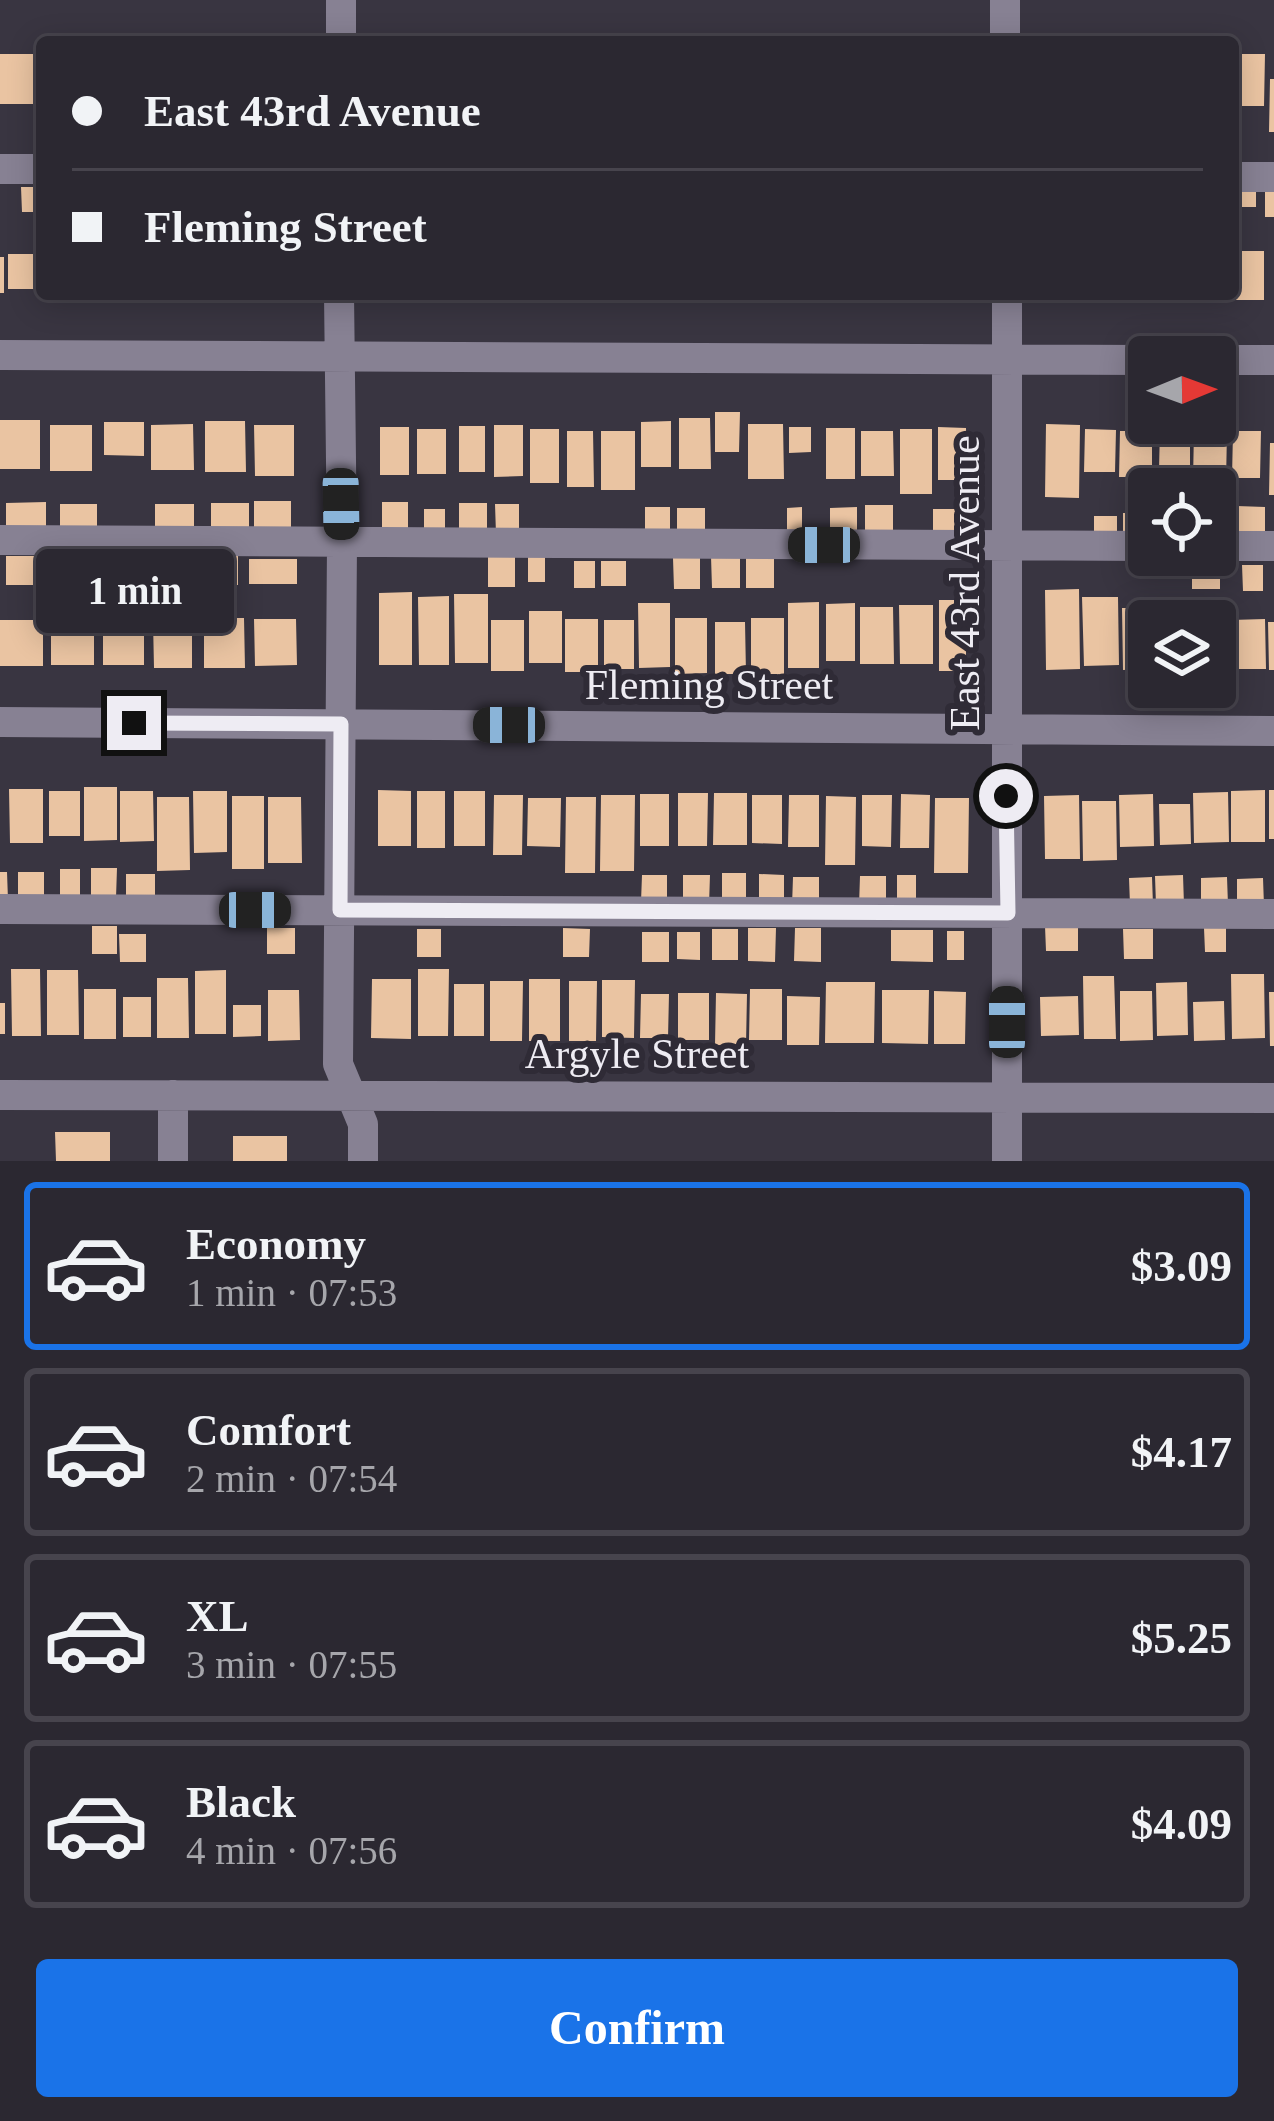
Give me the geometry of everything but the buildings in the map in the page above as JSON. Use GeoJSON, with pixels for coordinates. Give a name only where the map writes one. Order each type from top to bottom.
{"type":"FeatureCollection","features":[{"type":"Feature","properties":{"kind":"street"},"geometry":{"type":"LineString","coordinates":[[341,0],[341,36]]}},
{"type":"Feature","properties":{"kind":"street"},"geometry":{"type":"LineString","coordinates":[[1005,0],[1005,36]]}},
{"type":"Feature","properties":{"kind":"street"},"geometry":{"type":"LineString","coordinates":[[0,169],[36,169]]}},
{"type":"Feature","properties":{"kind":"street"},"geometry":{"type":"LineString","coordinates":[[1239,177],[1274,177]]}},
{"type":"Feature","properties":{"kind":"street"},"geometry":{"type":"LineString","coordinates":[[339,300],[338,1064],[363,1124],[363,1161]]}},
{"type":"Feature","properties":{"kind":"street","name":"East 43rd Avenue"},"geometry":{"type":"LineString","coordinates":[[1007,300],[1007,1161]]}},
{"type":"Feature","properties":{"kind":"street"},"geometry":{"type":"LineString","coordinates":[[0,355],[1128,359]]}},
{"type":"Feature","properties":{"kind":"street"},"geometry":{"type":"LineString","coordinates":[[1236,360],[1274,360]]}},
{"type":"Feature","properties":{"kind":"street"},"geometry":{"type":"LineString","coordinates":[[0,540],[1128,546]]}},
{"type":"Feature","properties":{"kind":"street"},"geometry":{"type":"LineString","coordinates":[[1236,546],[1274,547]]}},
{"type":"Feature","properties":{"kind":"street","name":"Fleming Street"},"geometry":{"type":"LineString","coordinates":[[0,722],[1274,731]]}},
{"type":"Feature","properties":{"kind":"street"},"geometry":{"type":"LineString","coordinates":[[0,910],[1274,914]]}},
{"type":"Feature","properties":{"kind":"street","name":"Argyle Street"},"geometry":{"type":"LineString","coordinates":[[0,1095],[1274,1098]]}},
{"type":"Feature","properties":{"kind":"street"},"geometry":{"type":"LineString","coordinates":[[173,1095],[173,1161]]}},
{"type":"Feature","properties":{"kind":"route"},"geometry":{"type":"LineString","coordinates":[[134,723],[341,724],[340,910],[1008,913],[1006,796]]}}]}
